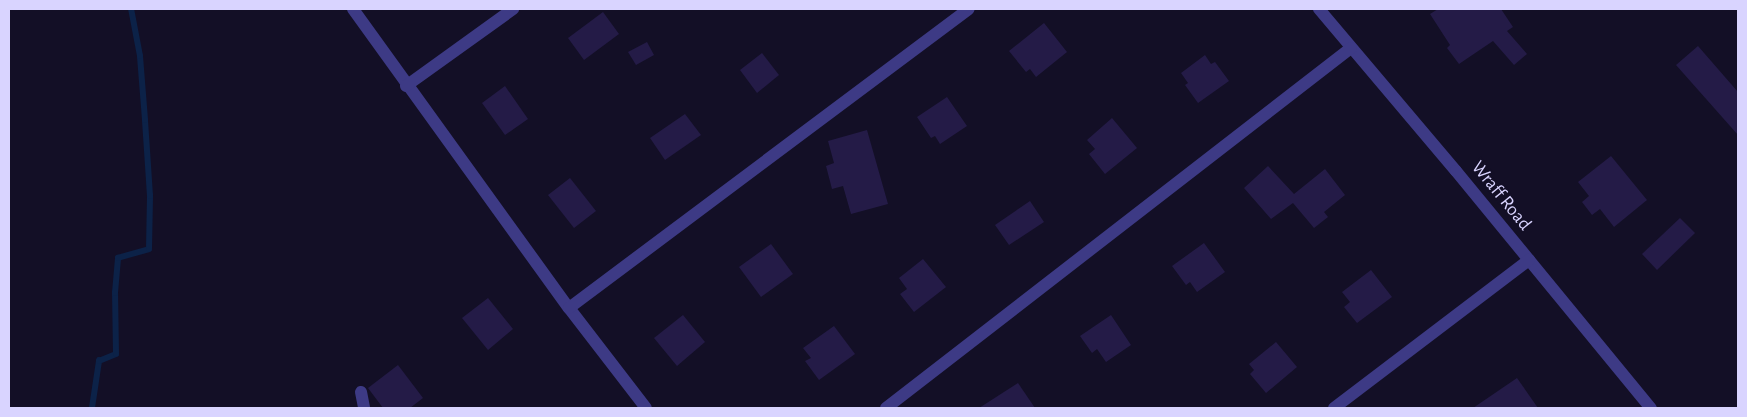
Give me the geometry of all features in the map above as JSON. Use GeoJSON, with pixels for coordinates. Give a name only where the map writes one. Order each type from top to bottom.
{"type":"FeatureCollection","features":[{"type":"Feature","properties":{"kind":"street"},"geometry":{"type":"LineString","coordinates":[[353,9],[406,86],[569,308],[646,408]]}},
{"type":"Feature","properties":{"kind":"street"},"geometry":{"type":"LineString","coordinates":[[406,86],[513,9]]}},
{"type":"Feature","properties":{"kind":"street"},"geometry":{"type":"LineString","coordinates":[[569,308],[968,9]]}},
{"type":"Feature","properties":{"kind":"street","name":"Wraff Road"},"geometry":{"type":"LineString","coordinates":[[1319,9],[1651,408]]}},
{"type":"Feature","properties":{"kind":"street"},"geometry":{"type":"LineString","coordinates":[[886,408],[1352,48]]}},
{"type":"Feature","properties":{"kind":"street"},"geometry":{"type":"LineString","coordinates":[[1334,408],[1529,260]]}},
{"type":"Feature","properties":{"kind":"street"},"geometry":{"type":"LineString","coordinates":[[360,392],[364,408]]}},
{"type":"Feature","properties":{"kind":"building"},"geometry":{"type":"Polygon","coordinates":[[[1438,9],[1501,9],[1513,27],[1507,31],[1527,54],[1514,65],[1493,41],[1459,64],[1447,48],[1450,45],[1430,14],[1438,9]]]}},
{"type":"Feature","properties":{"kind":"building"},"geometry":{"type":"Polygon","coordinates":[[[603,12],[619,34],[584,60],[568,38],[603,12]]]}},
{"type":"Feature","properties":{"kind":"building"},"geometry":{"type":"Polygon","coordinates":[[[1044,23],[1067,52],[1036,77],[1030,69],[1026,72],[1009,51],[1044,23]]]}},
{"type":"Feature","properties":{"kind":"building"},"geometry":{"type":"Polygon","coordinates":[[[647,42],[654,55],[636,65],[628,52],[647,42]]]}},
{"type":"Feature","properties":{"kind":"building"},"geometry":{"type":"Polygon","coordinates":[[[1698,46],[1738,92],[1738,135],[1676,65],[1698,46]]]}},
{"type":"Feature","properties":{"kind":"building"},"geometry":{"type":"Polygon","coordinates":[[[762,53],[779,75],[757,93],[740,70],[762,53]]]}},
{"type":"Feature","properties":{"kind":"building"},"geometry":{"type":"Polygon","coordinates":[[[1205,55],[1211,64],[1215,62],[1229,81],[1198,103],[1185,85],[1188,83],[1181,73],[1205,55]]]}},
{"type":"Feature","properties":{"kind":"building"},"geometry":{"type":"Polygon","coordinates":[[[505,86],[528,119],[505,135],[482,103],[505,86]]]}},
{"type":"Feature","properties":{"kind":"building"},"geometry":{"type":"Polygon","coordinates":[[[947,97],[967,126],[940,144],[935,136],[931,138],[917,117],[947,97]]]}},
{"type":"Feature","properties":{"kind":"building"},"geometry":{"type":"Polygon","coordinates":[[[685,114],[701,135],[665,160],[650,138],[685,114]]]}},
{"type":"Feature","properties":{"kind":"building"},"geometry":{"type":"Polygon","coordinates":[[[1112,118],[1137,148],[1105,174],[1089,154],[1095,149],[1087,140],[1112,118]]]}},
{"type":"Feature","properties":{"kind":"building"},"geometry":{"type":"Polygon","coordinates":[[[867,130],[888,204],[851,214],[843,186],[832,189],[826,166],[834,163],[828,141],[867,130]]]}},
{"type":"Feature","properties":{"kind":"building"},"geometry":{"type":"Polygon","coordinates":[[[1611,156],[1647,200],[1614,227],[1600,209],[1592,215],[1582,202],[1589,196],[1578,182],[1611,156]]]}},
{"type":"Feature","properties":{"kind":"building"},"geometry":{"type":"Polygon","coordinates":[[[1268,166],[1294,194],[1325,169],[1345,195],[1324,212],[1328,217],[1314,228],[1293,203],[1271,219],[1244,188],[1268,166]]]}},
{"type":"Feature","properties":{"kind":"building"},"geometry":{"type":"Polygon","coordinates":[[[570,178],[596,211],[574,228],[548,195],[570,178]]]}},
{"type":"Feature","properties":{"kind":"building"},"geometry":{"type":"Polygon","coordinates":[[[1030,201],[1044,222],[1009,245],[995,225],[1030,201]]]}},
{"type":"Feature","properties":{"kind":"building"},"geometry":{"type":"Polygon","coordinates":[[[1680,218],[1695,233],[1657,270],[1642,254],[1680,218]]]}},
{"type":"Feature","properties":{"kind":"building"},"geometry":{"type":"Polygon","coordinates":[[[1204,243],[1225,272],[1197,292],[1190,282],[1186,285],[1172,266],[1204,243]]]}},
{"type":"Feature","properties":{"kind":"building"},"geometry":{"type":"Polygon","coordinates":[[[771,244],[793,274],[761,297],[739,267],[771,244]]]}},
{"type":"Feature","properties":{"kind":"building"},"geometry":{"type":"Polygon","coordinates":[[[923,259],[946,287],[914,312],[900,294],[907,289],[899,278],[923,259]]]}},
{"type":"Feature","properties":{"kind":"building"},"geometry":{"type":"Polygon","coordinates":[[[1371,270],[1392,297],[1357,323],[1344,307],[1350,302],[1342,292],[1371,270]]]}},
{"type":"Feature","properties":{"kind":"building"},"geometry":{"type":"Polygon","coordinates":[[[488,298],[513,329],[488,350],[462,318],[488,298]]]}},
{"type":"Feature","properties":{"kind":"building"},"geometry":{"type":"Polygon","coordinates":[[[683,315],[705,342],[677,366],[654,338],[683,315]]]}},
{"type":"Feature","properties":{"kind":"building"},"geometry":{"type":"Polygon","coordinates":[[[1111,315],[1131,345],[1106,362],[1097,349],[1092,353],[1080,336],[1111,315]]]}},
{"type":"Feature","properties":{"kind":"building"},"geometry":{"type":"Polygon","coordinates":[[[834,326],[855,354],[819,380],[805,361],[811,358],[803,348],[834,326]]]}},
{"type":"Feature","properties":{"kind":"building"},"geometry":{"type":"Polygon","coordinates":[[[1276,342],[1297,367],[1266,393],[1250,374],[1254,370],[1249,364],[1276,342]]]}},
{"type":"Feature","properties":{"kind":"building"},"geometry":{"type":"Polygon","coordinates":[[[398,365],[423,398],[410,408],[383,408],[368,388],[398,365]]]}},
{"type":"Feature","properties":{"kind":"building"},"geometry":{"type":"Polygon","coordinates":[[[1517,378],[1538,408],[1473,408],[1517,378]]]}},
{"type":"Feature","properties":{"kind":"building"},"geometry":{"type":"Polygon","coordinates":[[[1018,383],[1035,408],[979,408],[1018,383]]]}},
{"type":"Feature","properties":{"kind":"waterway"},"geometry":{"type":"LineString","coordinates":[[92,408],[99,361],[116,354],[115,293],[118,258],[149,249],[150,196],[145,120],[140,56],[131,9]]}}]}
